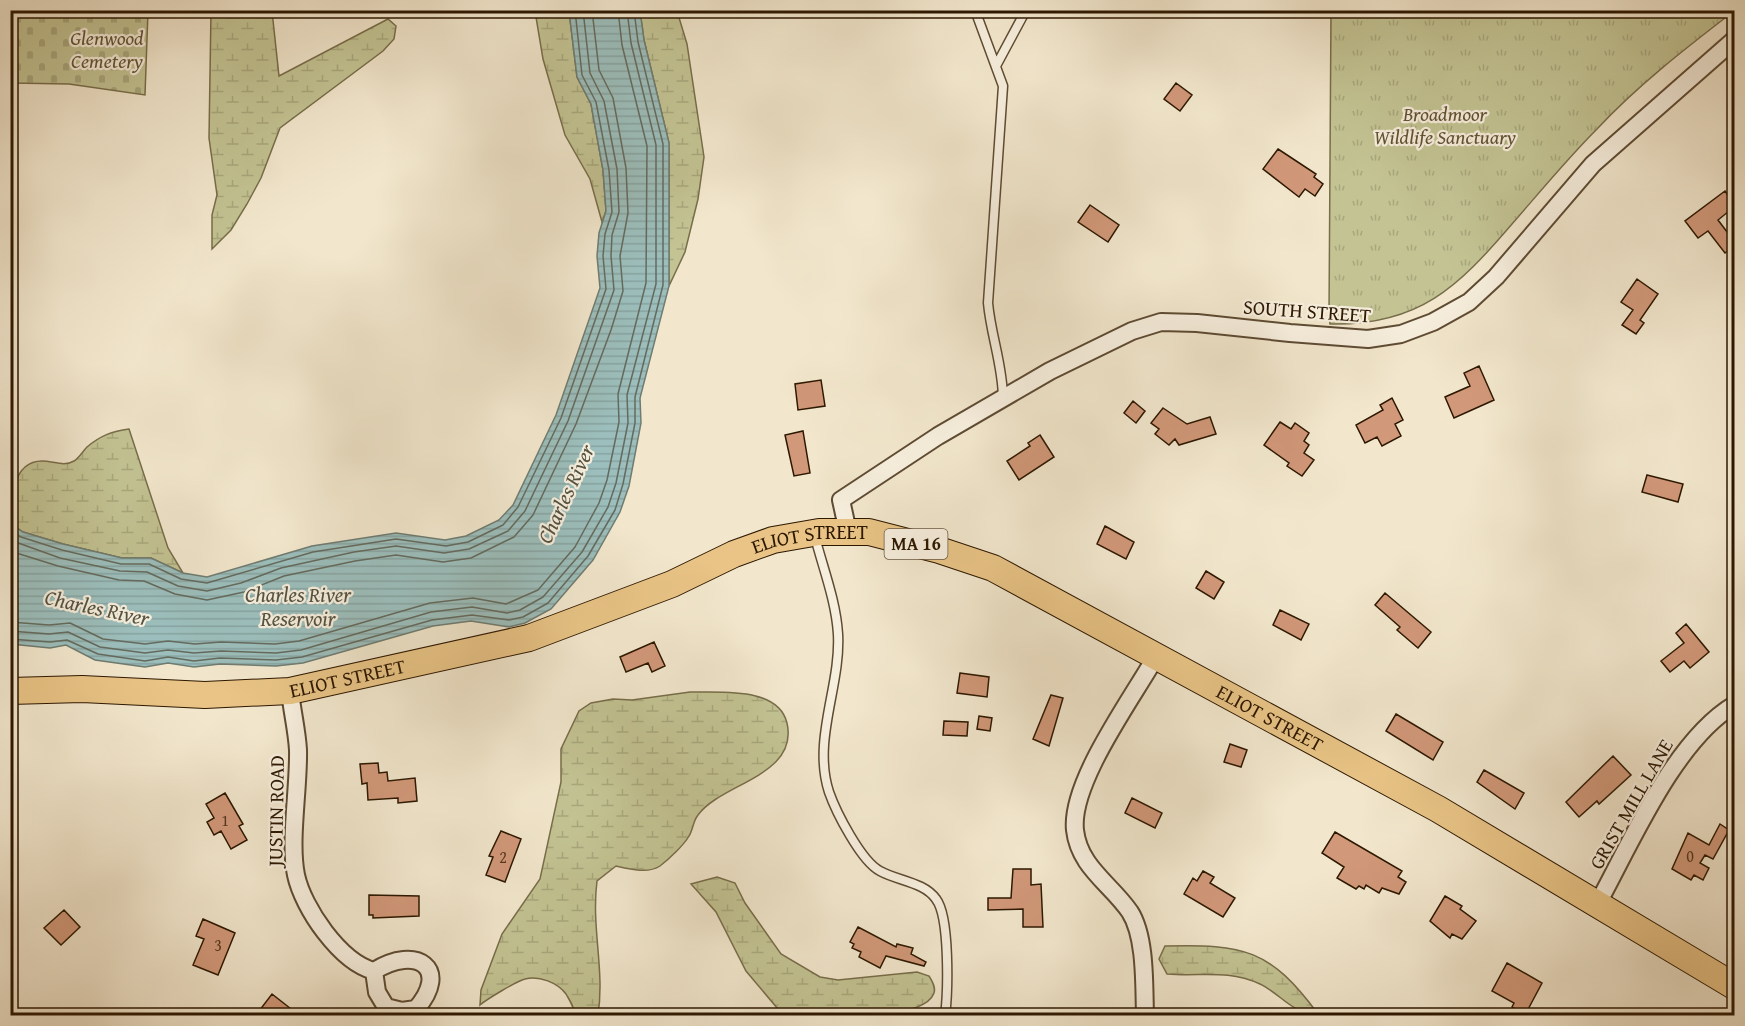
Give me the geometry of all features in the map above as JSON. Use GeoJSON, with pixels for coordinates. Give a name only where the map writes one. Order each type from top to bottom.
{"type":"FeatureCollection","features":[{"type":"Feature","properties":{"kind":"main road","name":"ELIOT STREET"},"geometry":{"type":"LineString","coordinates":[[10,691],[82,689],[205,695],[290,691],[529,638],[672,584],[734,554],[773,540],[814,533],[848,532],[879,535],[939,550],[993,568],[1155,658],[1438,809],[1734,986]]}},
{"type":"Feature","properties":{"kind":"street","name":"SOUTH STREET"},"geometry":{"type":"LineString","coordinates":[[848,532],[841,500],[938,436],[1003,401],[1050,371],[1102,344],[1161,322],[1197,323],[1368,339],[1401,334],[1432,322],[1469,302],[1496,277],[1593,164],[1734,40]]}},
{"type":"Feature","properties":{"kind":"street"},"geometry":{"type":"LineString","coordinates":[[1145,1016],[1143,965],[1136,925],[1130,912],[1083,857],[1075,830],[1077,801],[1088,773],[1155,658]]}},
{"type":"Feature","properties":{"kind":"street","name":"JUSTIN ROAD"},"geometry":{"type":"LineString","coordinates":[[290,691],[298,750],[295,874],[306,902],[331,940],[361,968],[374,971]]}},
{"type":"Feature","properties":{"kind":"street","name":"GRIST MILL LANE"},"geometry":{"type":"LineString","coordinates":[[1597,904],[1679,759],[1701,731],[1734,705]]}},
{"type":"Feature","properties":{"kind":"lane"},"geometry":{"type":"LineString","coordinates":[[975,10],[1003,86],[988,303],[990,324],[1003,372],[1003,401]]}},
{"type":"Feature","properties":{"kind":"lane"},"geometry":{"type":"LineString","coordinates":[[996,66],[1026,10]]}},
{"type":"Feature","properties":{"kind":"lane"},"geometry":{"type":"LineString","coordinates":[[814,533],[835,610],[838,635],[825,740],[825,768],[829,791],[841,819],[866,858],[879,870],[927,889],[937,900],[943,916],[948,994],[945,1016]]}},
{"type":"Feature","properties":{"kind":"green space","name":"Glenwood Cemetery"},"geometry":{"type":"Polygon","coordinates":[[[11,10],[148,11],[145,95],[69,84],[11,83],[11,10]]]}},
{"type":"Feature","properties":{"kind":"green space","name":"Broadmoor Wildlife Sanctuary"},"geometry":{"type":"Polygon","coordinates":[[[1331,10],[1734,11],[1629,97],[1586,140],[1492,246],[1454,284],[1412,310],[1388,318],[1361,323],[1330,324],[1331,10]]]}},
{"type":"Feature","properties":{"kind":"green space"},"geometry":{"type":"Polygon","coordinates":[[[211,11],[272,11],[279,76],[388,19],[396,26],[394,39],[383,51],[280,128],[261,178],[247,204],[231,230],[212,249],[212,215],[217,195],[209,138],[211,11]]]}},
{"type":"Feature","properties":{"kind":"green space"},"geometry":{"type":"Polygon","coordinates":[[[535,11],[569,11],[577,77],[591,104],[603,170],[606,211],[602,222],[590,179],[565,135],[543,59],[535,11]]]}},
{"type":"Feature","properties":{"kind":"green space"},"geometry":{"type":"Polygon","coordinates":[[[640,11],[677,11],[687,44],[704,157],[698,199],[685,252],[669,286],[669,143],[644,40],[640,11]]]}},
{"type":"Feature","properties":{"kind":"green space"},"geometry":{"type":"Polygon","coordinates":[[[129,429],[168,548],[183,573],[151,558],[122,558],[63,544],[23,532],[11,524],[11,505],[15,485],[24,468],[42,461],[70,463],[102,437],[129,429]]]}},
{"type":"Feature","properties":{"kind":"green space"},"geometry":{"type":"Polygon","coordinates":[[[690,692],[746,694],[772,703],[781,711],[787,723],[788,741],[781,755],[756,777],[709,804],[696,817],[684,844],[660,866],[644,870],[616,866],[597,881],[596,915],[600,982],[598,1015],[574,1015],[572,1004],[563,990],[548,981],[536,978],[516,983],[480,1005],[481,990],[502,934],[540,879],[561,782],[561,749],[579,711],[591,703],[613,699],[632,700],[690,692]]]}},
{"type":"Feature","properties":{"kind":"green space"},"geometry":{"type":"Polygon","coordinates":[[[717,877],[735,883],[745,903],[781,954],[820,977],[838,980],[917,972],[929,976],[934,986],[934,993],[926,1003],[910,1010],[889,1014],[840,1017],[783,1015],[746,971],[716,912],[691,884],[717,877]]]}},
{"type":"Feature","properties":{"kind":"green space"},"geometry":{"type":"Polygon","coordinates":[[[1165,946],[1235,949],[1253,955],[1269,963],[1285,976],[1318,1014],[1294,1008],[1267,988],[1248,979],[1225,975],[1167,974],[1159,959],[1165,946]]]}},
{"type":"Feature","properties":{"kind":"water","name":"Charles River Reservoir"},"geometry":{"type":"Polygon","coordinates":[[[569,11],[640,11],[644,40],[669,143],[669,286],[640,398],[641,423],[629,486],[620,512],[593,560],[551,609],[525,623],[509,627],[471,621],[433,626],[303,663],[276,666],[220,664],[194,667],[168,663],[145,667],[95,660],[66,645],[50,648],[11,644],[11,524],[23,532],[63,544],[122,558],[151,558],[183,573],[207,577],[312,546],[396,533],[445,540],[466,536],[499,520],[513,505],[556,415],[600,288],[597,256],[599,233],[606,211],[603,170],[591,104],[577,77],[569,11]]]}},
{"type":"Feature","properties":{"kind":"building"},"geometry":{"type":"Polygon","coordinates":[[[1176,83],[1192,95],[1180,111],[1164,99],[1176,83]]]}},
{"type":"Feature","properties":{"kind":"building"},"geometry":{"type":"Polygon","coordinates":[[[1278,149],[1316,174],[1314,177],[1323,184],[1315,196],[1305,189],[1299,197],[1263,169],[1278,149]]]}},
{"type":"Feature","properties":{"kind":"building"},"geometry":{"type":"Polygon","coordinates":[[[1725,191],[1734,207],[1718,220],[1734,241],[1734,246],[1725,253],[1708,231],[1698,238],[1685,221],[1725,191]]]}},
{"type":"Feature","properties":{"kind":"building"},"geometry":{"type":"Polygon","coordinates":[[[1090,205],[1119,225],[1108,242],[1078,222],[1090,205]]]}},
{"type":"Feature","properties":{"kind":"building"},"geometry":{"type":"Polygon","coordinates":[[[1637,279],[1658,294],[1640,320],[1644,323],[1636,334],[1622,325],[1633,310],[1621,302],[1637,279]]]}},
{"type":"Feature","properties":{"kind":"building"},"geometry":{"type":"Polygon","coordinates":[[[1479,366],[1494,400],[1454,418],[1445,397],[1470,386],[1464,373],[1479,366]]]}},
{"type":"Feature","properties":{"kind":"building"},"geometry":{"type":"Polygon","coordinates":[[[821,380],[825,406],[798,410],[795,384],[821,380]]]}},
{"type":"Feature","properties":{"kind":"building"},"geometry":{"type":"Polygon","coordinates":[[[1392,398],[1403,420],[1395,424],[1401,436],[1382,446],[1377,437],[1365,443],[1356,425],[1383,410],[1380,405],[1392,398]]]}},
{"type":"Feature","properties":{"kind":"building"},"geometry":{"type":"Polygon","coordinates":[[[1133,401],[1145,411],[1136,423],[1124,413],[1133,401]]]}},
{"type":"Feature","properties":{"kind":"building"},"geometry":{"type":"Polygon","coordinates":[[[1163,408],[1187,424],[1210,417],[1216,434],[1179,445],[1175,439],[1169,445],[1155,434],[1159,429],[1151,423],[1163,408]]]}},
{"type":"Feature","properties":{"kind":"building"},"geometry":{"type":"Polygon","coordinates":[[[1280,422],[1291,429],[1295,423],[1309,433],[1304,441],[1309,445],[1304,453],[1314,460],[1302,476],[1287,466],[1289,463],[1264,445],[1280,422]]]}},
{"type":"Feature","properties":{"kind":"building"},"geometry":{"type":"Polygon","coordinates":[[[803,431],[810,473],[794,476],[785,435],[803,431]]]}},
{"type":"Feature","properties":{"kind":"building"},"geometry":{"type":"Polygon","coordinates":[[[1040,435],[1054,457],[1019,480],[1007,461],[1030,446],[1028,443],[1040,435]]]}},
{"type":"Feature","properties":{"kind":"building"},"geometry":{"type":"Polygon","coordinates":[[[1647,475],[1683,484],[1678,502],[1642,492],[1647,475]]]}},
{"type":"Feature","properties":{"kind":"building"},"geometry":{"type":"Polygon","coordinates":[[[1105,526],[1134,542],[1126,559],[1097,544],[1105,526]]]}},
{"type":"Feature","properties":{"kind":"building"},"geometry":{"type":"Polygon","coordinates":[[[1206,571],[1224,582],[1214,599],[1196,588],[1206,571]]]}},
{"type":"Feature","properties":{"kind":"building"},"geometry":{"type":"Polygon","coordinates":[[[1385,593],[1431,632],[1418,648],[1397,630],[1400,627],[1375,605],[1385,593]]]}},
{"type":"Feature","properties":{"kind":"building"},"geometry":{"type":"Polygon","coordinates":[[[1280,610],[1309,624],[1301,640],[1273,625],[1280,610]]]}},
{"type":"Feature","properties":{"kind":"building"},"geometry":{"type":"Polygon","coordinates":[[[1686,624],[1709,652],[1690,668],[1684,661],[1670,672],[1661,661],[1684,643],[1676,633],[1686,624]]]}},
{"type":"Feature","properties":{"kind":"building"},"geometry":{"type":"Polygon","coordinates":[[[654,642],[665,666],[652,672],[648,663],[626,672],[620,657],[654,642]]]}},
{"type":"Feature","properties":{"kind":"building"},"geometry":{"type":"Polygon","coordinates":[[[960,673],[989,677],[987,697],[957,693],[960,673]]]}},
{"type":"Feature","properties":{"kind":"building"},"geometry":{"type":"Polygon","coordinates":[[[1051,695],[1063,698],[1049,746],[1033,739],[1051,695]]]}},
{"type":"Feature","properties":{"kind":"building"},"geometry":{"type":"Polygon","coordinates":[[[1396,714],[1443,742],[1433,760],[1386,731],[1396,714]]]}},
{"type":"Feature","properties":{"kind":"building"},"geometry":{"type":"Polygon","coordinates":[[[979,716],[992,718],[990,731],[977,729],[979,716]]]}},
{"type":"Feature","properties":{"kind":"building"},"geometry":{"type":"Polygon","coordinates":[[[944,721],[968,722],[967,736],[943,735],[944,721]]]}},
{"type":"Feature","properties":{"kind":"building"},"geometry":{"type":"Polygon","coordinates":[[[1230,744],[1247,750],[1241,767],[1224,762],[1230,744]]]}},
{"type":"Feature","properties":{"kind":"building"},"geometry":{"type":"Polygon","coordinates":[[[1613,756],[1631,775],[1599,804],[1597,801],[1579,817],[1566,802],[1613,756]]]}},
{"type":"Feature","properties":{"kind":"building"},"geometry":{"type":"Polygon","coordinates":[[[378,763],[379,773],[387,772],[388,781],[415,778],[417,801],[398,803],[398,798],[368,800],[367,783],[362,784],[360,764],[378,763]]]}},
{"type":"Feature","properties":{"kind":"building"},"geometry":{"type":"Polygon","coordinates":[[[1484,770],[1524,793],[1515,809],[1477,782],[1484,770]]]}},
{"type":"Feature","properties":{"kind":"building"},"geometry":{"type":"Polygon","coordinates":[[[225,793],[243,824],[239,826],[247,840],[231,849],[221,831],[214,835],[207,822],[214,818],[206,804],[225,793]]]}},
{"type":"Feature","properties":{"kind":"building"},"geometry":{"type":"Polygon","coordinates":[[[1132,798],[1162,813],[1155,828],[1125,813],[1132,798]]]}},
{"type":"Feature","properties":{"kind":"building"},"geometry":{"type":"Polygon","coordinates":[[[1720,824],[1729,830],[1713,859],[1705,855],[1700,863],[1709,868],[1703,880],[1694,875],[1691,880],[1672,869],[1688,833],[1709,845],[1720,824]]]}},
{"type":"Feature","properties":{"kind":"building"},"geometry":{"type":"Polygon","coordinates":[[[501,831],[521,839],[505,882],[486,875],[493,857],[489,856],[501,831]]]}},
{"type":"Feature","properties":{"kind":"building"},"geometry":{"type":"Polygon","coordinates":[[[1335,832],[1402,871],[1398,877],[1406,882],[1399,894],[1382,888],[1379,893],[1366,885],[1364,889],[1359,886],[1356,889],[1337,878],[1344,867],[1322,853],[1335,832]]]}},
{"type":"Feature","properties":{"kind":"building"},"geometry":{"type":"Polygon","coordinates":[[[1013,869],[1031,869],[1031,885],[1041,884],[1043,927],[1023,927],[1023,909],[988,910],[988,898],[1011,898],[1013,869]]]}},
{"type":"Feature","properties":{"kind":"building"},"geometry":{"type":"Polygon","coordinates":[[[1203,871],[1214,877],[1210,883],[1235,898],[1223,917],[1184,894],[1193,878],[1197,881],[1203,871]]]}},
{"type":"Feature","properties":{"kind":"building"},"geometry":{"type":"Polygon","coordinates":[[[369,895],[419,896],[419,916],[373,918],[373,915],[369,915],[369,895]]]}},
{"type":"Feature","properties":{"kind":"building"},"geometry":{"type":"Polygon","coordinates":[[[1445,896],[1462,906],[1460,909],[1476,921],[1462,939],[1452,934],[1450,938],[1430,921],[1445,896]]]}},
{"type":"Feature","properties":{"kind":"building"},"geometry":{"type":"Polygon","coordinates":[[[64,910],[80,927],[61,945],[44,928],[64,910]]]}},
{"type":"Feature","properties":{"kind":"building"},"geometry":{"type":"Polygon","coordinates":[[[203,919],[235,933],[218,975],[193,965],[204,939],[196,936],[203,919]]]}},
{"type":"Feature","properties":{"kind":"building"},"geometry":{"type":"Polygon","coordinates":[[[858,927],[896,947],[897,944],[913,948],[911,954],[926,962],[924,966],[886,956],[880,968],[859,957],[861,952],[852,948],[854,944],[850,942],[858,927]]]}},
{"type":"Feature","properties":{"kind":"building"},"geometry":{"type":"Polygon","coordinates":[[[1507,963],[1542,983],[1525,1015],[1512,1007],[1514,1003],[1492,991],[1507,963]]]}},
{"type":"Feature","properties":{"kind":"building"},"geometry":{"type":"Polygon","coordinates":[[[272,994],[300,1016],[266,1016],[259,1011],[272,994]]]}},
{"type":"Feature","properties":{"kind":"water label","name":"Charles River"},"geometry":{"type":"Point","coordinates":[566,494]}},
{"type":"Feature","properties":{"kind":"water label","name":"Charles River"},"geometry":{"type":"Point","coordinates":[97,608]}}]}
